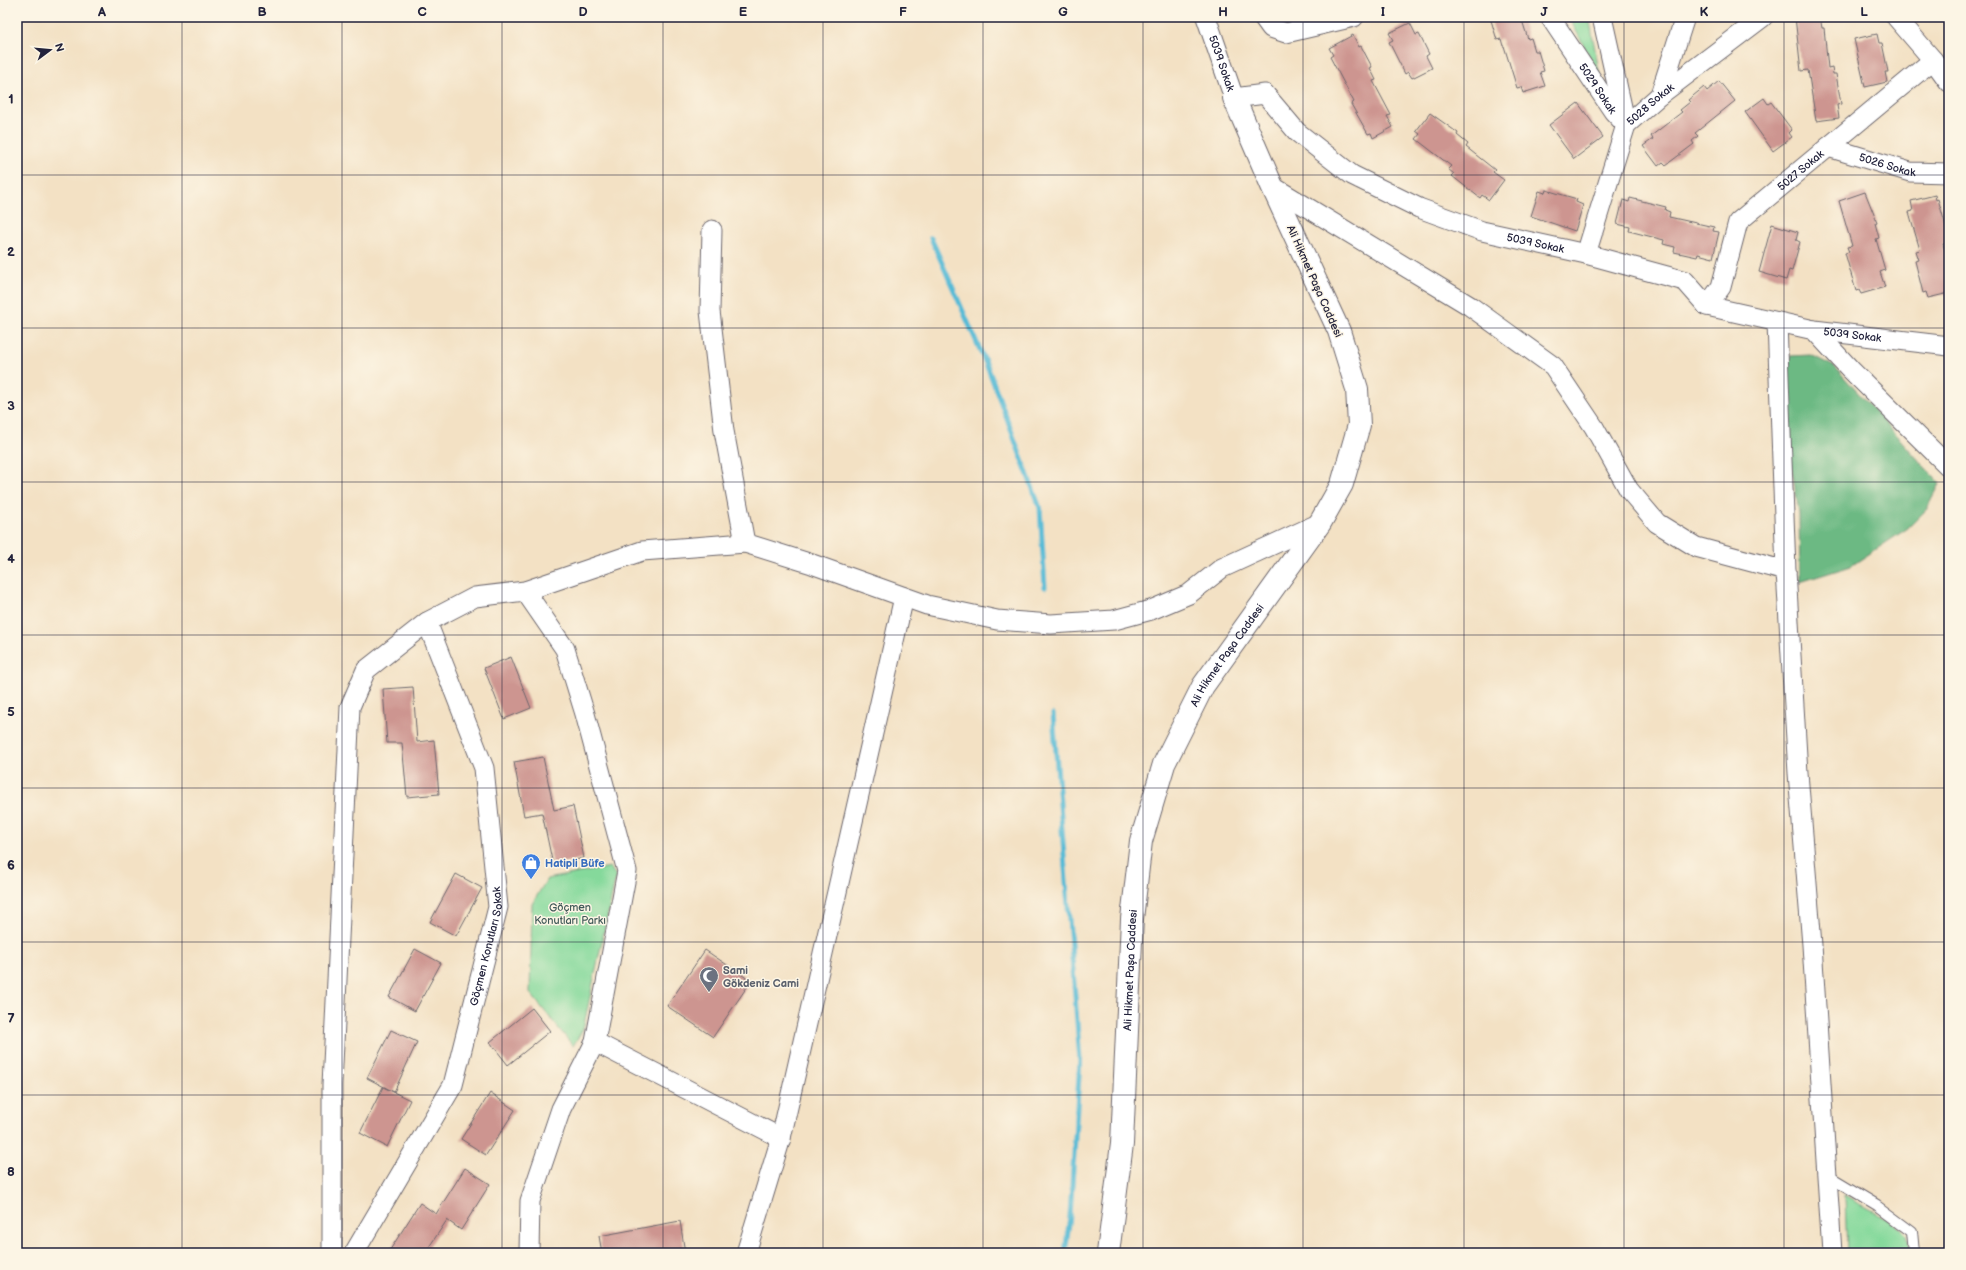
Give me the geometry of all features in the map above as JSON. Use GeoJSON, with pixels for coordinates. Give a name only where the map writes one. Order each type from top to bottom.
{"type":"FeatureCollection","features":[{"type":"Feature","properties":{"kind":"main road","name":"Ali Hikmet Paşa Caddesi"},"geometry":{"type":"LineString","coordinates":[[1108,1253],[1122,1144],[1132,919],[1141,841],[1164,764],[1203,686],[1320,523],[1342,484],[1359,425],[1357,389],[1339,331],[1272,186],[1234,98]]}},
{"type":"Feature","properties":{"kind":"street","name":"5039 Sokak"},"geometry":{"type":"LineString","coordinates":[[1206,17],[1234,98],[1265,94],[1298,132],[1352,175],[1419,208],[1482,231],[1586,254],[1686,281],[1708,306],[1814,330],[1949,346]]}},
{"type":"Feature","properties":{"kind":"street"},"geometry":{"type":"LineString","coordinates":[[1263,17],[1271,28],[1286,33],[1354,17]]}},
{"type":"Feature","properties":{"kind":"street","name":"5029 Sokak"},"geometry":{"type":"LineString","coordinates":[[1550,17],[1613,111],[1626,125]]}},
{"type":"Feature","properties":{"kind":"street","name":"5029 Sokak"},"geometry":{"type":"LineString","coordinates":[[1602,17],[1626,125]]}},
{"type":"Feature","properties":{"kind":"street"},"geometry":{"type":"LineString","coordinates":[[1660,95],[1685,17]]}},
{"type":"Feature","properties":{"kind":"street","name":"5028 Sokak"},"geometry":{"type":"LineString","coordinates":[[1586,254],[1626,125],[1660,95],[1763,17]]}},
{"type":"Feature","properties":{"kind":"street"},"geometry":{"type":"LineString","coordinates":[[1896,17],[1933,60],[1949,82]]}},
{"type":"Feature","properties":{"kind":"street","name":"5027 Sokak"},"geometry":{"type":"LineString","coordinates":[[1708,306],[1721,287],[1738,222],[1933,60]]}},
{"type":"Feature","properties":{"kind":"street","name":"5026 Sokak"},"geometry":{"type":"LineString","coordinates":[[1828,147],[1910,172],[1949,173]]}},
{"type":"Feature","properties":{"kind":"street"},"geometry":{"type":"LineString","coordinates":[[1272,186],[1470,306],[1553,366],[1594,427],[1629,490],[1657,523],[1696,547],[1786,571]]}},
{"type":"Feature","properties":{"kind":"street"},"geometry":{"type":"LineString","coordinates":[[712,230],[710,311],[724,431],[745,543]]}},
{"type":"Feature","properties":{"kind":"street"},"geometry":{"type":"LineString","coordinates":[[1777,322],[1786,571],[1798,773],[1812,945],[1832,1253]]}},
{"type":"Feature","properties":{"kind":"street"},"geometry":{"type":"LineString","coordinates":[[1814,330],[1851,370],[1949,467]]}},
{"type":"Feature","properties":{"kind":"street"},"geometry":{"type":"LineString","coordinates":[[332,1253],[332,1085],[350,707],[366,670],[427,622],[475,597],[525,591],[642,551],[745,543],[812,564],[927,605],[997,620],[1052,624],[1114,620],[1151,610],[1189,594],[1222,568],[1320,523]]}},
{"type":"Feature","properties":{"kind":"street"},"geometry":{"type":"LineString","coordinates":[[525,591],[565,649],[585,714],[626,871],[595,1042],[561,1109],[530,1201],[528,1253]]}},
{"type":"Feature","properties":{"kind":"street"},"geometry":{"type":"LineString","coordinates":[[746,1253],[781,1138],[904,597]]}},
{"type":"Feature","properties":{"kind":"street","name":"Göçmen Konutları Sokak"},"geometry":{"type":"LineString","coordinates":[[354,1253],[453,1085],[498,907],[484,768],[427,622]]}},
{"type":"Feature","properties":{"kind":"street"},"geometry":{"type":"LineString","coordinates":[[595,1042],[781,1138]]}},
{"type":"Feature","properties":{"kind":"lane"},"geometry":{"type":"LineString","coordinates":[[1827,1175],[1877,1205],[1912,1231],[1914,1253]]}},
{"type":"Feature","properties":{"kind":"green space"},"geometry":{"type":"Polygon","coordinates":[[[1573,17],[1589,17],[1600,77],[1571,21],[1573,17]]]}},
{"type":"Feature","properties":{"kind":"green space"},"geometry":{"type":"Polygon","coordinates":[[[1811,355],[1835,367],[1940,484],[1927,509],[1908,528],[1851,566],[1800,582],[1799,513],[1782,408],[1790,356],[1811,355]]]}},
{"type":"Feature","properties":{"kind":"green space","name":"Göçmen Konutları Parkı"},"geometry":{"type":"Polygon","coordinates":[[[610,867],[616,876],[583,1029],[573,1046],[530,993],[532,904],[547,879],[610,867]]]}},
{"type":"Feature","properties":{"kind":"green space"},"geometry":{"type":"Polygon","coordinates":[[[1845,1196],[1889,1219],[1906,1235],[1910,1253],[1847,1253],[1845,1196]]]}},
{"type":"Feature","properties":{"kind":"building"},"geometry":{"type":"Polygon","coordinates":[[[1490,17],[1521,17],[1528,39],[1531,38],[1535,51],[1538,51],[1544,71],[1540,72],[1545,86],[1523,93],[1521,87],[1517,88],[1504,46],[1501,39],[1497,40],[1490,17]]]}},
{"type":"Feature","properties":{"kind":"building"},"geometry":{"type":"Polygon","coordinates":[[[1795,17],[1820,17],[1822,28],[1824,28],[1828,68],[1832,67],[1833,74],[1836,74],[1841,104],[1837,105],[1839,118],[1816,121],[1808,70],[1801,71],[1795,17]]]}},
{"type":"Feature","properties":{"kind":"building"},"geometry":{"type":"Polygon","coordinates":[[[1410,23],[1416,35],[1419,34],[1429,54],[1426,56],[1432,68],[1412,78],[1408,72],[1405,74],[1389,42],[1393,40],[1389,33],[1410,23]]]}},
{"type":"Feature","properties":{"kind":"building"},"geometry":{"type":"Polygon","coordinates":[[[1877,34],[1879,43],[1882,43],[1888,72],[1885,72],[1887,82],[1865,87],[1854,39],[1877,34]]]}},
{"type":"Feature","properties":{"kind":"building"},"geometry":{"type":"Polygon","coordinates":[[[1353,35],[1359,47],[1361,46],[1372,67],[1370,68],[1376,80],[1373,81],[1391,115],[1387,116],[1393,127],[1373,138],[1371,133],[1368,134],[1351,104],[1354,102],[1330,57],[1333,55],[1329,48],[1353,35]]]}},
{"type":"Feature","properties":{"kind":"building"},"geometry":{"type":"Polygon","coordinates":[[[1719,81],[1735,101],[1695,133],[1698,136],[1692,141],[1694,144],[1666,165],[1663,162],[1658,166],[1643,146],[1653,139],[1651,136],[1682,112],[1680,110],[1690,102],[1688,100],[1704,87],[1707,91],[1719,81]]]}},
{"type":"Feature","properties":{"kind":"building"},"geometry":{"type":"Polygon","coordinates":[[[1764,98],[1768,104],[1771,102],[1792,130],[1789,133],[1792,137],[1773,151],[1745,112],[1764,98]]]}},
{"type":"Feature","properties":{"kind":"building"},"geometry":{"type":"Polygon","coordinates":[[[1578,103],[1603,137],[1574,159],[1549,125],[1578,103]]]}},
{"type":"Feature","properties":{"kind":"building"},"geometry":{"type":"Polygon","coordinates":[[[1430,113],[1458,133],[1457,135],[1468,144],[1466,147],[1495,170],[1493,172],[1504,180],[1489,200],[1482,195],[1480,198],[1452,176],[1454,174],[1448,169],[1451,166],[1416,139],[1420,134],[1416,131],[1430,113]]]}},
{"type":"Feature","properties":{"kind":"building"},"geometry":{"type":"Polygon","coordinates":[[[1546,190],[1577,199],[1576,202],[1583,205],[1575,231],[1531,216],[1539,191],[1545,193],[1546,190]]]}},
{"type":"Feature","properties":{"kind":"building"},"geometry":{"type":"Polygon","coordinates":[[[1865,192],[1877,222],[1875,223],[1879,238],[1876,239],[1885,270],[1880,272],[1885,287],[1861,294],[1859,290],[1856,291],[1845,253],[1849,252],[1847,247],[1852,246],[1839,201],[1865,192]]]}},
{"type":"Feature","properties":{"kind":"building"},"geometry":{"type":"Polygon","coordinates":[[[1935,195],[1936,200],[1938,199],[1949,237],[1949,242],[1943,244],[1949,266],[1949,293],[1928,298],[1926,292],[1923,293],[1915,261],[1919,260],[1916,251],[1920,250],[1909,212],[1913,211],[1911,201],[1935,195]]]}},
{"type":"Feature","properties":{"kind":"building"},"geometry":{"type":"Polygon","coordinates":[[[1630,198],[1666,207],[1665,210],[1670,212],[1669,217],[1714,227],[1713,231],[1719,232],[1713,258],[1698,254],[1697,257],[1674,252],[1675,247],[1663,244],[1664,240],[1629,231],[1630,227],[1617,224],[1623,200],[1629,202],[1630,198]]]}},
{"type":"Feature","properties":{"kind":"building"},"geometry":{"type":"Polygon","coordinates":[[[1772,224],[1798,232],[1796,240],[1800,242],[1792,271],[1789,270],[1786,280],[1759,272],[1772,224]]]}},
{"type":"Feature","properties":{"kind":"building"},"geometry":{"type":"Polygon","coordinates":[[[511,657],[531,708],[504,719],[484,668],[511,657]]]}},
{"type":"Feature","properties":{"kind":"building"},"geometry":{"type":"Polygon","coordinates":[[[413,687],[417,742],[434,740],[439,794],[407,797],[402,743],[387,743],[383,689],[413,687]]]}},
{"type":"Feature","properties":{"kind":"building"},"geometry":{"type":"Polygon","coordinates":[[[543,757],[554,810],[573,806],[584,858],[553,865],[542,813],[524,816],[514,762],[543,757]]]}},
{"type":"Feature","properties":{"kind":"building"},"geometry":{"type":"Polygon","coordinates":[[[456,874],[482,888],[456,936],[430,922],[456,874]]]}},
{"type":"Feature","properties":{"kind":"building"},"geometry":{"type":"Polygon","coordinates":[[[415,949],[441,963],[415,1011],[389,997],[415,949]]]}},
{"type":"Feature","properties":{"kind":"building","name":"Sami Gökdeniz Cami"},"geometry":{"type":"Polygon","coordinates":[[[705,950],[751,981],[713,1037],[667,1006],[705,950]]]}},
{"type":"Feature","properties":{"kind":"building"},"geometry":{"type":"Polygon","coordinates":[[[532,1008],[550,1031],[508,1065],[490,1042],[532,1008]]]}},
{"type":"Feature","properties":{"kind":"building"},"geometry":{"type":"Polygon","coordinates":[[[391,1030],[417,1042],[394,1092],[367,1078],[391,1030]]]}},
{"type":"Feature","properties":{"kind":"building"},"geometry":{"type":"Polygon","coordinates":[[[383,1087],[410,1100],[387,1147],[360,1133],[383,1087]]]}},
{"type":"Feature","properties":{"kind":"building"},"geometry":{"type":"Polygon","coordinates":[[[490,1093],[515,1110],[486,1155],[461,1139],[490,1093]]]}},
{"type":"Feature","properties":{"kind":"building"},"geometry":{"type":"Polygon","coordinates":[[[465,1168],[490,1184],[461,1230],[447,1220],[425,1253],[388,1253],[420,1203],[436,1214],[465,1168]]]}},
{"type":"Feature","properties":{"kind":"building"},"geometry":{"type":"Polygon","coordinates":[[[680,1221],[685,1253],[602,1253],[599,1236],[680,1221]]]}},
{"type":"Feature","properties":{"kind":"waterway"},"geometry":{"type":"LineString","coordinates":[[931,238],[988,368],[1040,508],[1045,587]]}},
{"type":"Feature","properties":{"kind":"waterway"},"geometry":{"type":"LineString","coordinates":[[1053,714],[1080,1060],[1070,1216],[1065,1253]]}},
{"type":"Feature","properties":{"kind":"place","name":"Hatipli Büfe"},"geometry":{"type":"Point","coordinates":[531,880]}},
{"type":"Feature","properties":{"kind":"place","name":"Sami Gökdeniz Cami"},"geometry":{"type":"Point","coordinates":[709,993]}}]}
